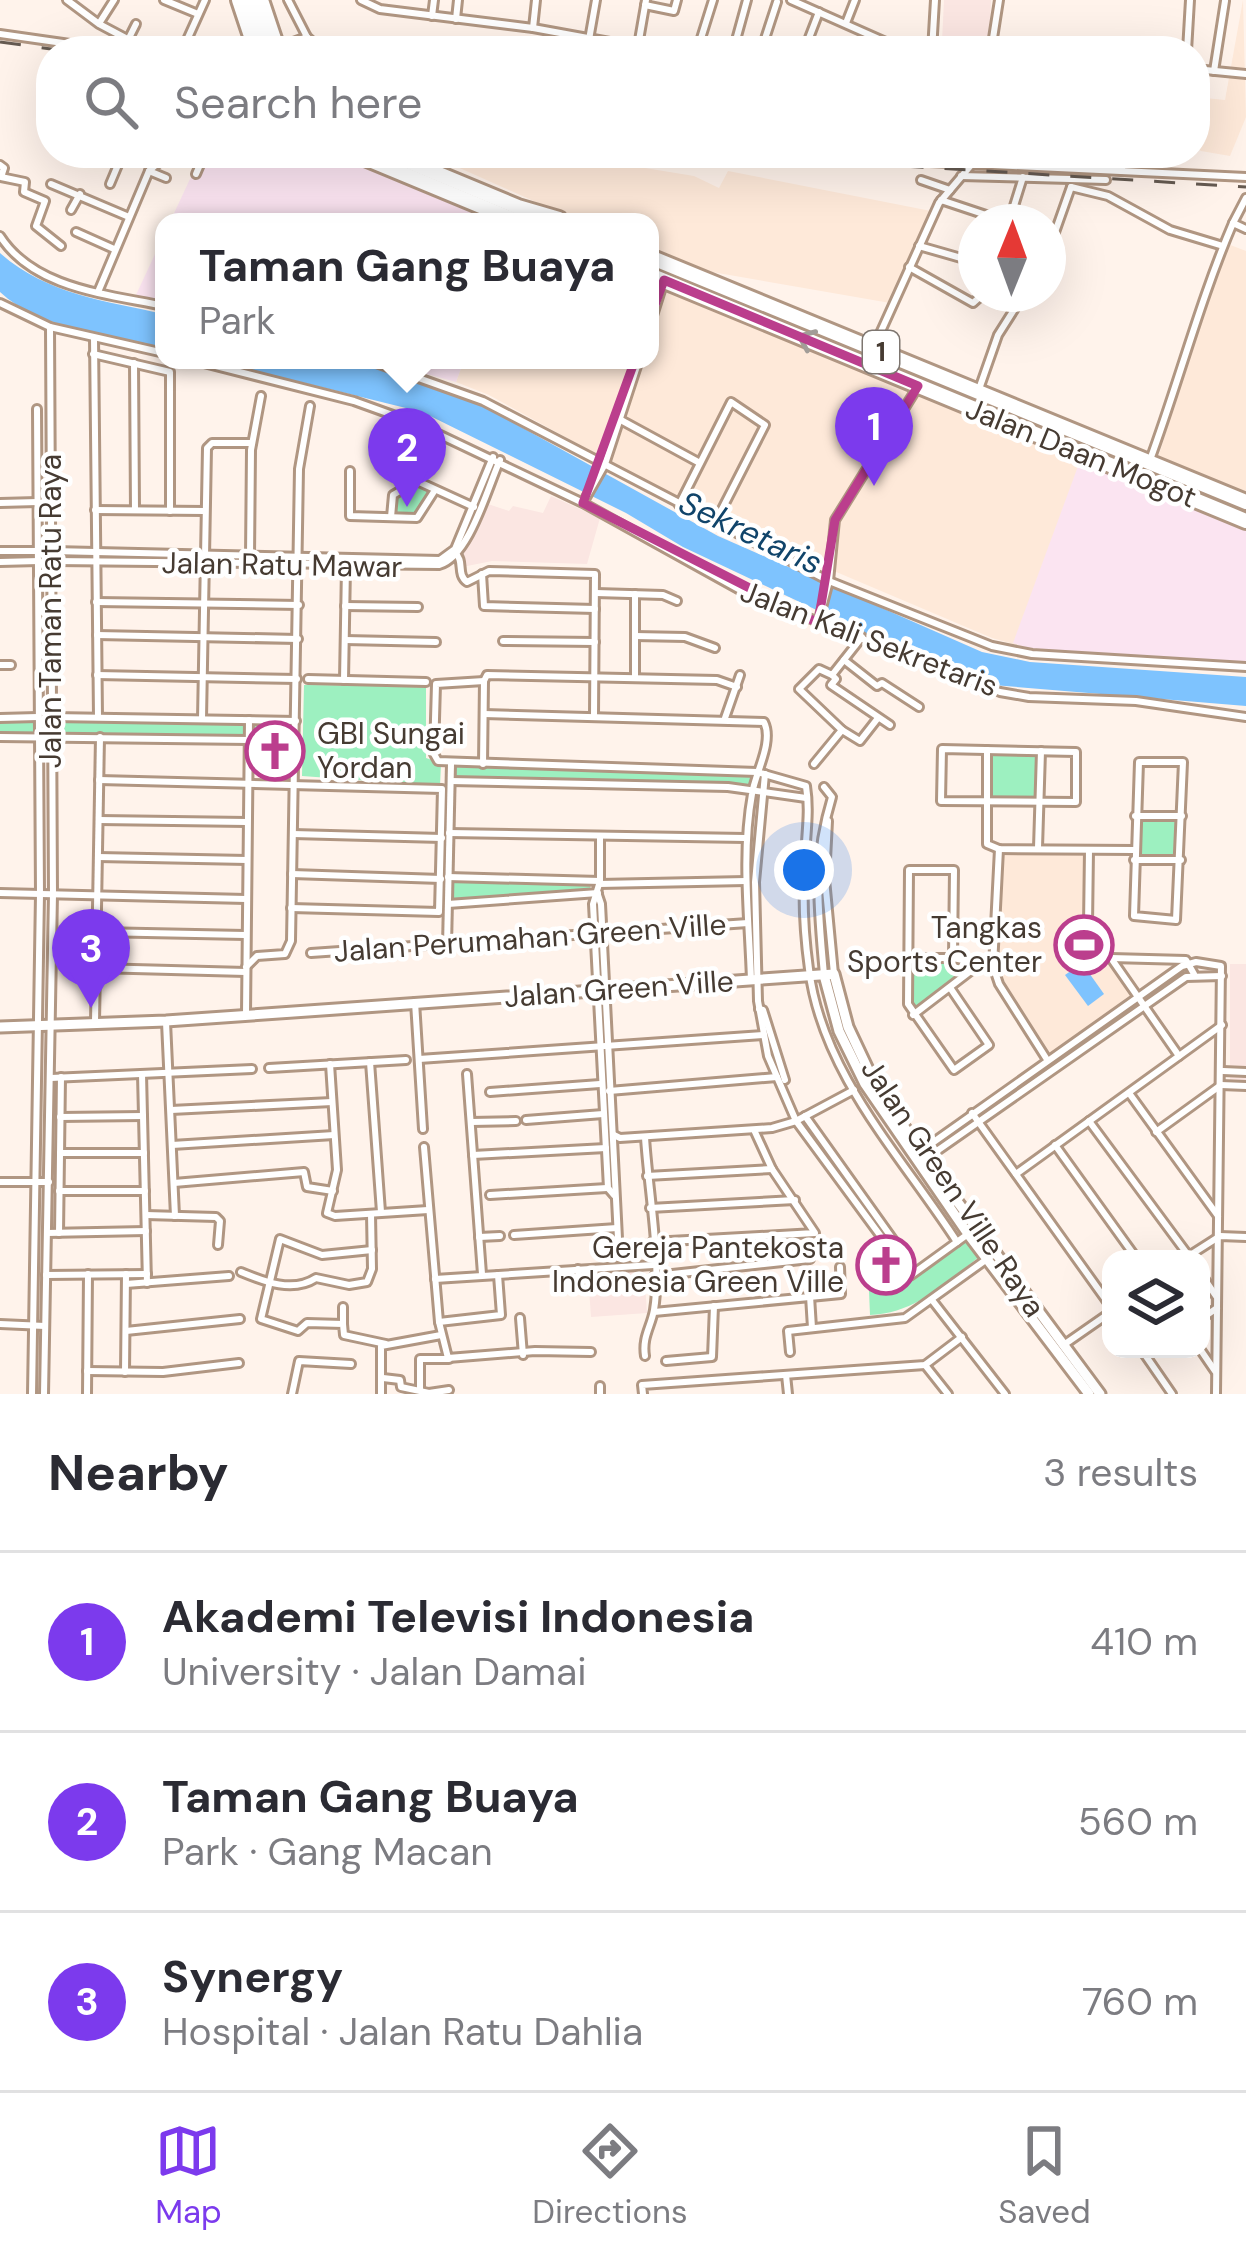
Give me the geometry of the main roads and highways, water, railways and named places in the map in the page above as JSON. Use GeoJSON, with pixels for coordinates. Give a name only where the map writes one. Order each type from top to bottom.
{"type":"FeatureCollection","features":[{"type":"Feature","properties":{"kind":"highway"},"geometry":{"type":"LineString","coordinates":[[238,0],[251,36]]}},
{"type":"Feature","properties":{"kind":"highway"},"geometry":{"type":"LineString","coordinates":[[256,0],[269,36]]}},
{"type":"Feature","properties":{"kind":"highway"},"geometry":{"type":"LineString","coordinates":[[394,168],[518,213]]}},
{"type":"Feature","properties":{"kind":"highway"},"geometry":{"type":"LineString","coordinates":[[412,168],[518,213]]}},
{"type":"Feature","properties":{"kind":"highway"},"geometry":{"type":"LineString","coordinates":[[420,168],[518,213]]}},
{"type":"Feature","properties":{"kind":"highway"},"geometry":{"type":"LineString","coordinates":[[437,168],[538,213]]}},
{"type":"Feature","properties":{"kind":"highway","name":"Jalan Daan Mogot"},"geometry":{"type":"LineString","coordinates":[[659,261],[1246,502]]}},
{"type":"Feature","properties":{"kind":"highway","name":"Jalan Daan Mogot"},"geometry":{"type":"LineString","coordinates":[[659,279],[1246,521]]}},
{"type":"Feature","properties":{"kind":"highway"},"geometry":{"type":"LineString","coordinates":[[1076,451],[1083,435]]}},
{"type":"Feature","properties":{"kind":"water"},"geometry":{"type":"Polygon","coordinates":[[[0,253],[57,287],[155,312],[155,346],[56,323],[16,305],[0,292],[0,253]]]}},
{"type":"Feature","properties":{"kind":"water"},"geometry":{"type":"Polygon","coordinates":[[[248,369],[390,371],[483,406],[718,536],[982,652],[1030,662],[1246,677],[1246,706],[993,685],[914,656],[683,547],[626,513],[422,412],[248,369]]]}},
{"type":"Feature","properties":{"kind":"water"},"geometry":{"type":"Polygon","coordinates":[[[1082,963],[1104,994],[1088,1006],[1065,975],[1082,963]]]}},
{"type":"Feature","properties":{"kind":"railway"},"geometry":{"type":"LineString","coordinates":[[0,42],[36,47]]}},
{"type":"Feature","properties":{"kind":"railway"},"geometry":{"type":"LineString","coordinates":[[937,168],[1246,187]]}},
{"type":"Feature","properties":{"kind":"place","name":"Akademi Televisi Indonesia"},"geometry":{"type":"Point","coordinates":[874,486]}},
{"type":"Feature","properties":{"kind":"place","name":"Taman Gang Buaya"},"geometry":{"type":"Point","coordinates":[407,507]}},
{"type":"Feature","properties":{"kind":"place","name":"GBI Sungai Yordan"},"geometry":{"type":"Point","coordinates":[275,751]}},
{"type":"Feature","properties":{"kind":"place","name":"Tangkas Sports Center"},"geometry":{"type":"Point","coordinates":[1084,945]}},
{"type":"Feature","properties":{"kind":"place","name":"Synergy"},"geometry":{"type":"Point","coordinates":[91,1008]}},
{"type":"Feature","properties":{"kind":"place","name":"Gereja Pantekosta Indonesia Green Ville"},"geometry":{"type":"Point","coordinates":[886,1265]}},
{"type":"Feature","properties":{"kind":"water label","name":"Sekretaris"},"geometry":{"type":"Point","coordinates":[751,532]}}]}
